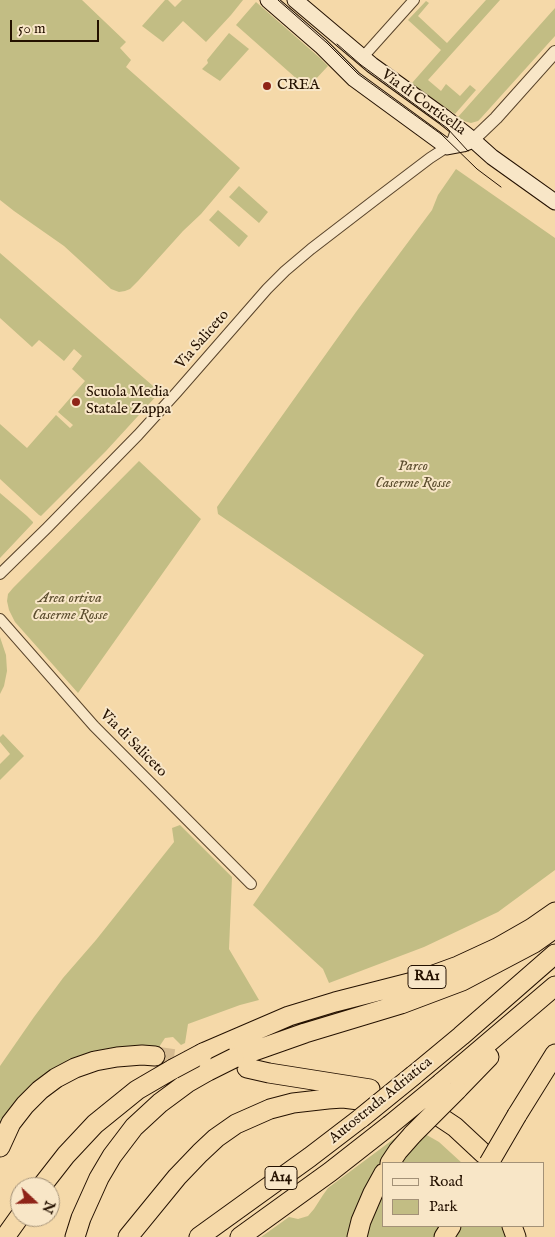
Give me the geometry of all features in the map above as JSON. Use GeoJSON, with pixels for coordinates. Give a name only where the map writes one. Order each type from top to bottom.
{"type":"FeatureCollection","features":[{"type":"Feature","properties":{"kind":"highway","name":"RA1"},"geometry":{"type":"LineString","coordinates":[[237,1056],[289,1016],[417,980],[458,966],[497,948],[555,912]]}},
{"type":"Feature","properties":{"kind":"highway"},"geometry":{"type":"LineString","coordinates":[[49,1177],[95,1124],[137,1090],[181,1069],[208,1059],[237,1056],[401,1004],[462,981],[534,943],[555,928]]}},
{"type":"Feature","properties":{"kind":"highway","name":"Autostrada Adriatica"},"geometry":{"type":"LineString","coordinates":[[199,1237],[295,1168],[363,1102],[414,1075],[555,954]]}},
{"type":"Feature","properties":{"kind":"highway","name":"Autostrada Adriatica"},"geometry":{"type":"LineString","coordinates":[[240,1237],[330,1172],[390,1125],[449,1087],[555,986]]}},
{"type":"Feature","properties":{"kind":"highway"},"geometry":{"type":"LineString","coordinates":[[391,1162],[449,1087],[555,992]]}},
{"type":"Feature","properties":{"kind":"highway"},"geometry":{"type":"LineString","coordinates":[[436,1122],[444,1134],[483,1160],[517,1115],[555,1054]]}},
{"type":"Feature","properties":{"kind":"highway"},"geometry":{"type":"LineString","coordinates":[[0,1147],[11,1123],[24,1105],[56,1078],[94,1060],[117,1056],[155,1056]]}},
{"type":"Feature","properties":{"kind":"highway"},"geometry":{"type":"LineString","coordinates":[[237,1056],[268,1073],[363,1102]]}},
{"type":"Feature","properties":{"kind":"highway"},"geometry":{"type":"LineString","coordinates":[[75,1237],[81,1218],[99,1178],[112,1156],[134,1127],[160,1103],[187,1084],[208,1059]]}},
{"type":"Feature","properties":{"kind":"highway"},"geometry":{"type":"LineString","coordinates":[[62,1237],[82,1184],[105,1144],[144,1100],[181,1069]]}},
{"type":"Feature","properties":{"kind":"highway"},"geometry":{"type":"LineString","coordinates":[[128,1237],[200,1152],[236,1124],[270,1109],[293,1103],[335,1098],[363,1102]]}},
{"type":"Feature","properties":{"kind":"highway"},"geometry":{"type":"LineString","coordinates":[[357,1237],[360,1222],[382,1177]]}},
{"type":"Feature","properties":{"kind":"main road","name":"Via di Corticella"},"geometry":{"type":"LineString","coordinates":[[268,0],[354,79],[447,147]]}},
{"type":"Feature","properties":{"kind":"main road","name":"Via di Corticella"},"geometry":{"type":"LineString","coordinates":[[295,0],[362,58],[457,127],[492,157],[555,202]]}},
{"type":"Feature","properties":{"kind":"main road"},"geometry":{"type":"LineString","coordinates":[[447,147],[473,140]]}},
{"type":"Feature","properties":{"kind":"street"},"geometry":{"type":"LineString","coordinates":[[362,58],[414,0]]}},
{"type":"Feature","properties":{"kind":"street"},"geometry":{"type":"LineString","coordinates":[[473,140],[496,118],[555,52]]}},
{"type":"Feature","properties":{"kind":"street"},"geometry":{"type":"LineString","coordinates":[[447,147],[453,139],[457,127]]}},
{"type":"Feature","properties":{"kind":"street","name":"Via Saliceto"},"geometry":{"type":"LineString","coordinates":[[0,574],[158,414],[285,271],[376,198],[447,147]]}},
{"type":"Feature","properties":{"kind":"street","name":"Via di Saliceto"},"geometry":{"type":"LineString","coordinates":[[0,619],[94,726],[251,884]]}},
{"type":"Feature","properties":{"kind":"green space"},"geometry":{"type":"Polygon","coordinates":[[[0,0],[82,0],[126,42],[120,48],[131,60],[126,67],[240,168],[201,214],[130,289],[119,292],[111,289],[64,246],[0,200],[0,0]]]}},
{"type":"Feature","properties":{"kind":"green space"},"geometry":{"type":"Polygon","coordinates":[[[165,0],[168,0],[175,7],[182,0],[243,0],[206,42],[183,21],[163,42],[142,26],[165,0]]]}},
{"type":"Feature","properties":{"kind":"green space"},"geometry":{"type":"Polygon","coordinates":[[[486,0],[500,0],[428,80],[441,91],[446,84],[460,96],[470,85],[476,90],[455,114],[412,84],[441,50],[408,20],[426,1],[429,3],[418,16],[447,43],[486,0]]]}},
{"type":"Feature","properties":{"kind":"green space"},"geometry":{"type":"Polygon","coordinates":[[[256,2],[328,66],[306,87],[236,25],[256,2]]]}},
{"type":"Feature","properties":{"kind":"green space"},"geometry":{"type":"Polygon","coordinates":[[[555,8],[555,36],[478,121],[471,123],[458,117],[555,8]]]}},
{"type":"Feature","properties":{"kind":"green space"},"geometry":{"type":"Polygon","coordinates":[[[229,33],[249,49],[220,81],[202,69],[229,33]]]}},
{"type":"Feature","properties":{"kind":"green space","name":"Parco Caserme Rosse"},"geometry":{"type":"Polygon","coordinates":[[[456,169],[555,238],[555,870],[498,912],[424,947],[329,983],[323,969],[253,905],[424,655],[218,514],[217,507],[356,312],[432,210],[438,195],[456,169]]]}},
{"type":"Feature","properties":{"kind":"green space"},"geometry":{"type":"Polygon","coordinates":[[[239,186],[268,212],[259,223],[229,197],[239,186]]]}},
{"type":"Feature","properties":{"kind":"green space"},"geometry":{"type":"Polygon","coordinates":[[[218,210],[248,236],[239,247],[209,220],[218,210]]]}},
{"type":"Feature","properties":{"kind":"green space","name":"Scuola Media Statale Zappa"},"geometry":{"type":"Polygon","coordinates":[[[0,253],[160,392],[106,451],[41,516],[0,479],[0,424],[27,448],[56,415],[70,428],[73,425],[58,412],[85,381],[72,369],[82,356],[74,349],[64,361],[39,340],[32,347],[0,318],[0,253]]]}},
{"type":"Feature","properties":{"kind":"green space","name":"Area ortiva Caserme Rosse"},"geometry":{"type":"Polygon","coordinates":[[[139,461],[201,519],[78,693],[15,622],[9,610],[8,594],[139,461]]]}},
{"type":"Feature","properties":{"kind":"green space"},"geometry":{"type":"Polygon","coordinates":[[[0,493],[33,523],[0,558],[0,493]]]}},
{"type":"Feature","properties":{"kind":"green space"},"geometry":{"type":"Polygon","coordinates":[[[0,637],[6,655],[7,671],[0,694],[0,637]]]}},
{"type":"Feature","properties":{"kind":"green space"},"geometry":{"type":"Polygon","coordinates":[[[3,734],[24,756],[0,780],[0,764],[10,754],[0,742],[0,737],[3,734]]]}},
{"type":"Feature","properties":{"kind":"green space"},"geometry":{"type":"Polygon","coordinates":[[[180,825],[232,877],[229,949],[259,1000],[188,1024],[185,1043],[181,1045],[173,1037],[165,1038],[159,1047],[136,1046],[81,1057],[0,1134],[0,1066],[63,978],[96,940],[174,842],[172,828],[180,825]]]}},
{"type":"Feature","properties":{"kind":"green space"},"geometry":{"type":"Polygon","coordinates":[[[403,1132],[405,1134],[380,1164],[366,1188],[348,1237],[261,1237],[289,1217],[298,1219],[308,1216],[328,1188],[403,1132]]]}},
{"type":"Feature","properties":{"kind":"green space"},"geometry":{"type":"Polygon","coordinates":[[[425,1134],[439,1142],[461,1162],[402,1162],[425,1134]]]}},
{"type":"Feature","properties":{"kind":"green space"},"geometry":{"type":"Polygon","coordinates":[[[382,1193],[382,1227],[504,1227],[508,1237],[365,1237],[382,1193]]]}},
{"type":"Feature","properties":{"kind":"tunnel"},"geometry":{"type":"LineString","coordinates":[[155,1056],[198,1062]]}},
{"type":"Feature","properties":{"kind":"tram line"},"geometry":{"type":"LineString","coordinates":[[278,0],[327,43],[358,74],[441,134],[477,169],[501,187]]}},
{"type":"Feature","properties":{"kind":"tram line"},"geometry":{"type":"LineString","coordinates":[[337,44],[361,65],[447,128],[468,151]]}},
{"type":"Feature","properties":{"kind":"place","name":"CREA"},"geometry":{"type":"Point","coordinates":[267,86]}},
{"type":"Feature","properties":{"kind":"place","name":"Scuola Media Statale Zappa"},"geometry":{"type":"Point","coordinates":[76,402]}}]}
